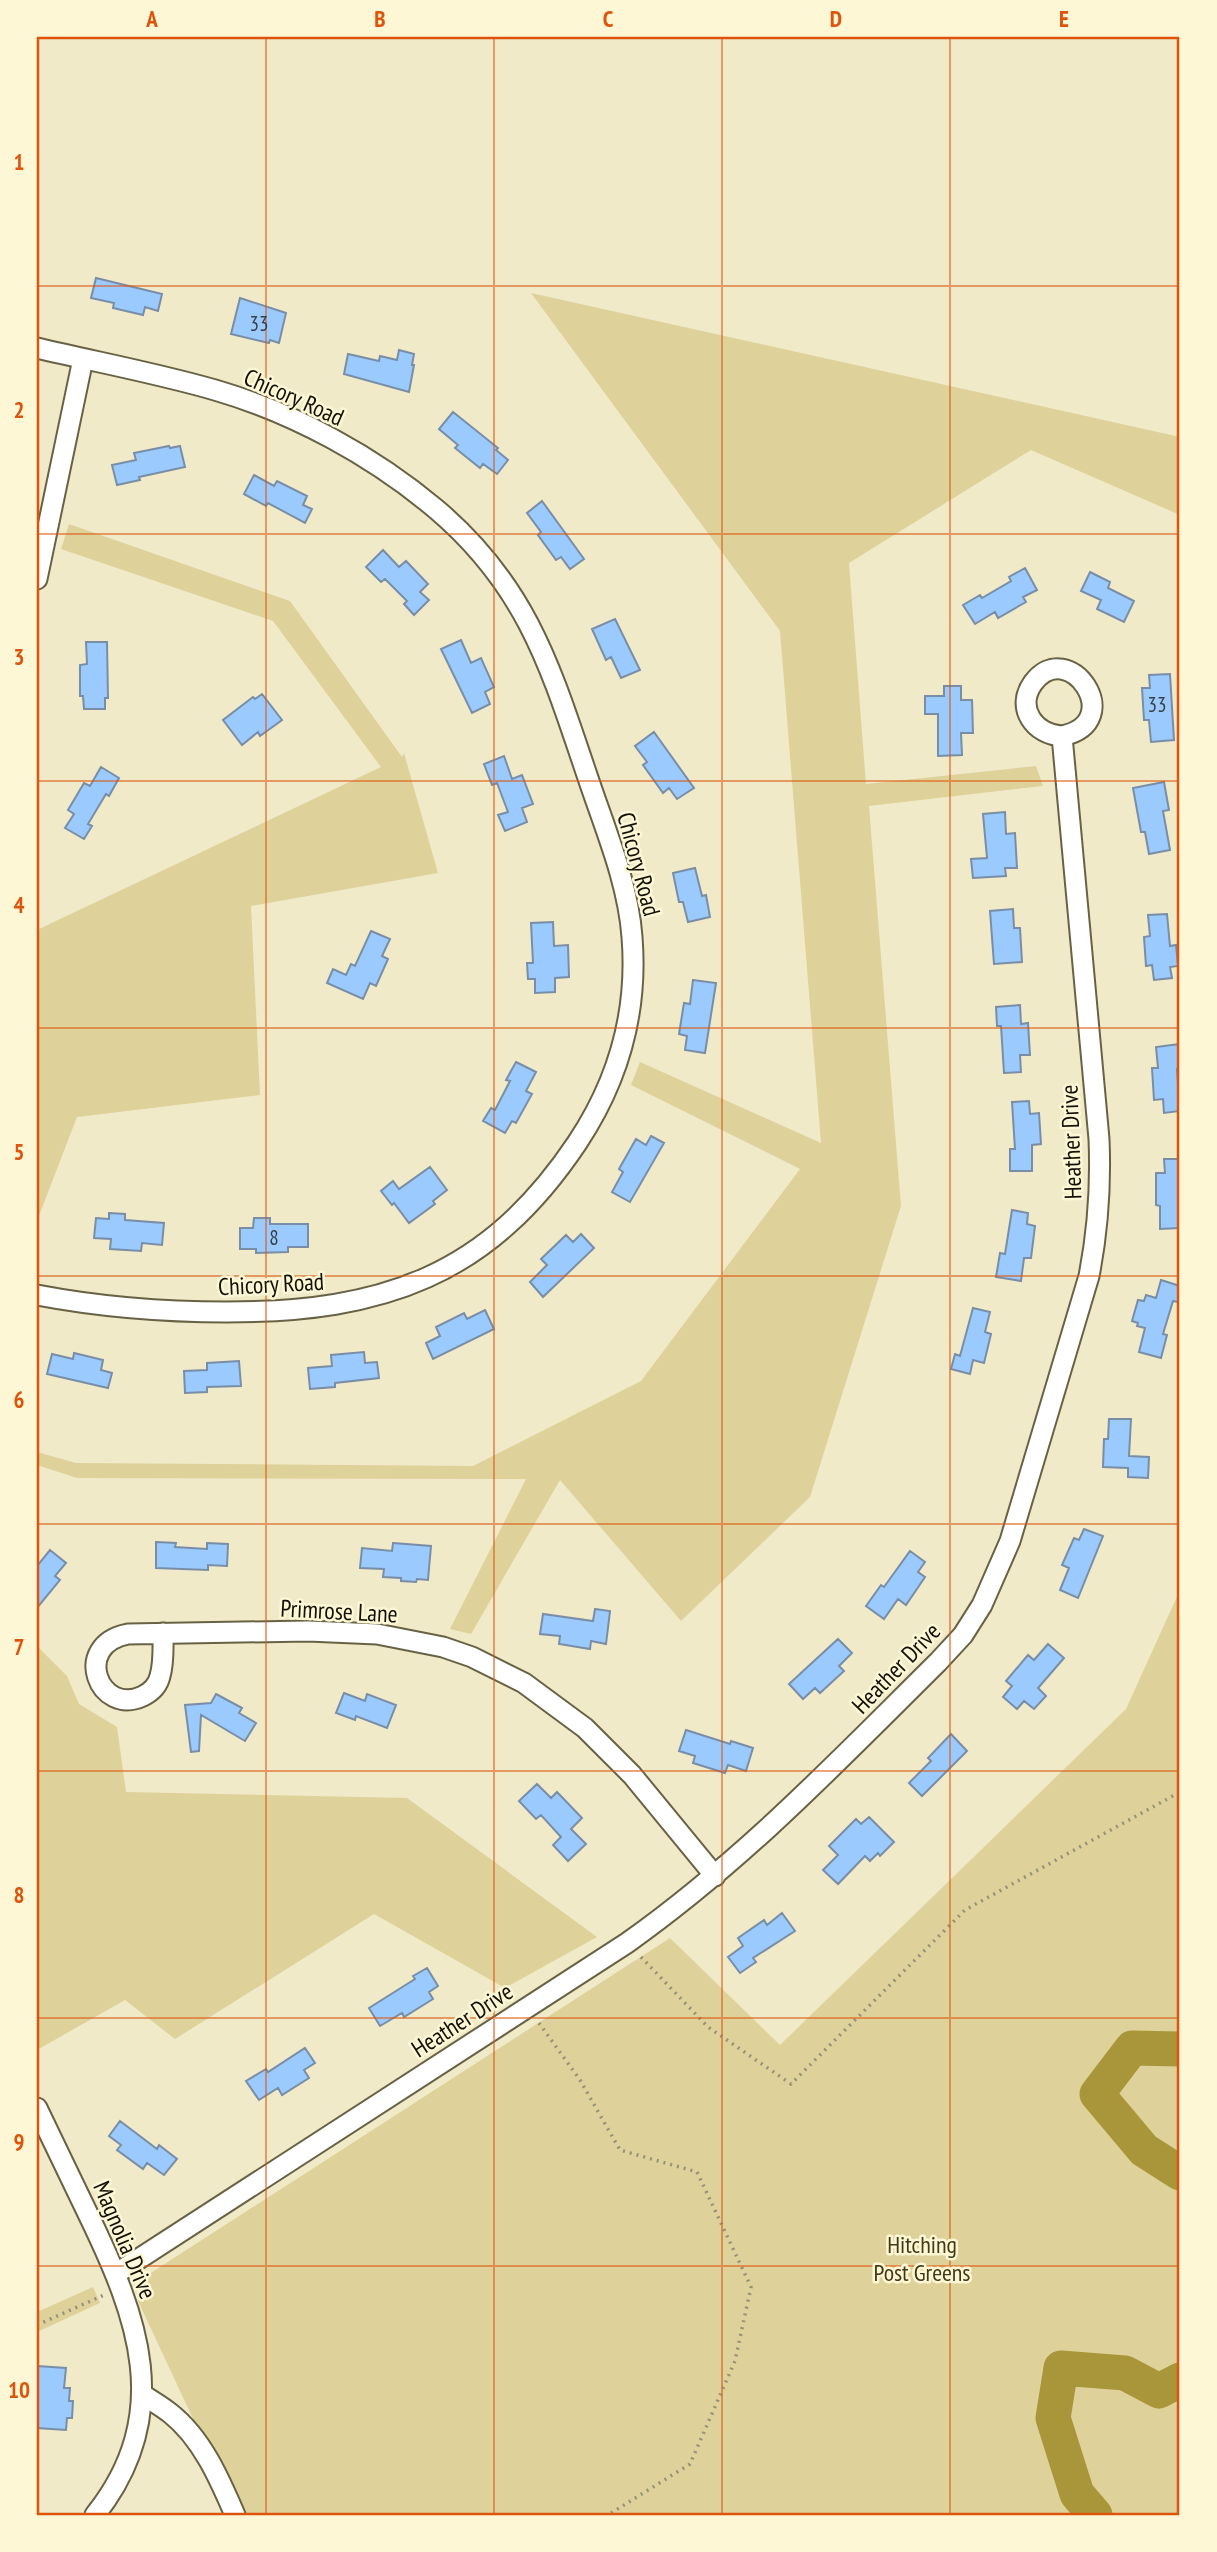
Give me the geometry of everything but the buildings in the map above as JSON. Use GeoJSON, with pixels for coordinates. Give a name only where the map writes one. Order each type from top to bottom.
{"type":"FeatureCollection","features":[{"type":"Feature","properties":{"kind":"street","name":"Chicory Road"},"geometry":{"type":"LineString","coordinates":[[37,348],[217,391],[267,409],[326,436],[382,470],[434,508],[486,559],[527,617],[553,675],[624,892],[632,933],[634,975],[631,1010],[623,1048],[609,1088],[587,1129],[559,1170],[527,1208],[488,1241],[445,1270],[401,1289],[350,1303],[299,1310],[139,1310],[37,1295]]}},
{"type":"Feature","properties":{"kind":"street"},"geometry":{"type":"LineString","coordinates":[[37,579],[83,359]]}},
{"type":"Feature","properties":{"kind":"street","name":"Heather Drive"},"geometry":{"type":"LineString","coordinates":[[119,2280],[628,1942],[715,1876],[779,1820],[938,1662],[962,1635],[982,1605],[1010,1541],[1089,1276],[1097,1233],[1101,1185],[1099,1139],[1062,736]]}},
{"type":"Feature","properties":{"kind":"street","name":"Primrose Lane"},"geometry":{"type":"LineString","coordinates":[[163,1633],[308,1631],[377,1634],[443,1647],[500,1670],[546,1698],[606,1747],[715,1876]]}},
{"type":"Feature","properties":{"kind":"street","name":"Magnolia Drive"},"geometry":{"type":"LineString","coordinates":[[37,2108],[119,2280],[137,2344],[142,2394],[138,2424],[113,2489],[95,2515]]}},
{"type":"Feature","properties":{"kind":"street"},"geometry":{"type":"LineString","coordinates":[[142,2394],[172,2414],[200,2446],[236,2515]]}},
{"type":"Feature","properties":{"kind":"path"},"geometry":{"type":"LineString","coordinates":[[628,1942],[708,2027],[791,2084],[965,1910],[1180,1792]]}},
{"type":"Feature","properties":{"kind":"path"},"geometry":{"type":"LineString","coordinates":[[528,2007],[580,2080],[620,2150],[697,2172],[751,2287],[735,2361],[690,2464],[608,2515]]}},
{"type":"Feature","properties":{"kind":"path"},"geometry":{"type":"LineString","coordinates":[[37,2325],[119,2280]]}},
{"type":"Feature","properties":{"kind":"green space"},"geometry":{"type":"Polygon","coordinates":[[[531,293],[1180,437],[1180,515],[1031,450],[849,563],[866,784],[1036,766],[1043,786],[869,806],[901,1206],[810,1497],[681,1621],[560,1480],[471,1634],[450,1629],[526,1479],[77,1478],[37,1465],[37,1452],[76,1463],[473,1466],[641,1381],[800,1169],[631,1085],[640,1062],[821,1143],[780,631],[531,293]]]}},
{"type":"Feature","properties":{"kind":"green space"},"geometry":{"type":"Polygon","coordinates":[[[69,524],[290,601],[402,757],[404,753],[438,873],[251,906],[260,1095],[77,1117],[37,1221],[37,930],[381,767],[273,621],[61,549],[69,524]]]}},
{"type":"Feature","properties":{"kind":"green space","name":"Hitching Post Greens"},"geometry":{"type":"Polygon","coordinates":[[[1180,1590],[1180,2515],[238,2515],[138,2301],[143,2278],[670,1938],[780,2045],[1126,1709],[1180,1590]]]}},
{"type":"Feature","properties":{"kind":"green space"},"geometry":{"type":"Polygon","coordinates":[[[37,1646],[67,1676],[79,1704],[117,1727],[126,1792],[407,1798],[597,1937],[505,1988],[374,1914],[175,2039],[125,2000],[37,2050],[37,1646]]]}},
{"type":"Feature","properties":{"kind":"green space"},"geometry":{"type":"Polygon","coordinates":[[[93,2287],[100,2303],[37,2332],[37,2312],[93,2287]]]}},
{"type":"Feature","properties":{"kind":"waterway"},"geometry":{"type":"LineString","coordinates":[[1180,2049],[1132,2048],[1097,2094],[1144,2150],[1180,2173]]}},
{"type":"Feature","properties":{"kind":"waterway"},"geometry":{"type":"LineString","coordinates":[[1095,2515],[1077,2494],[1053,2418],[1061,2368],[1125,2373],[1159,2391],[1180,2380]]}}]}
